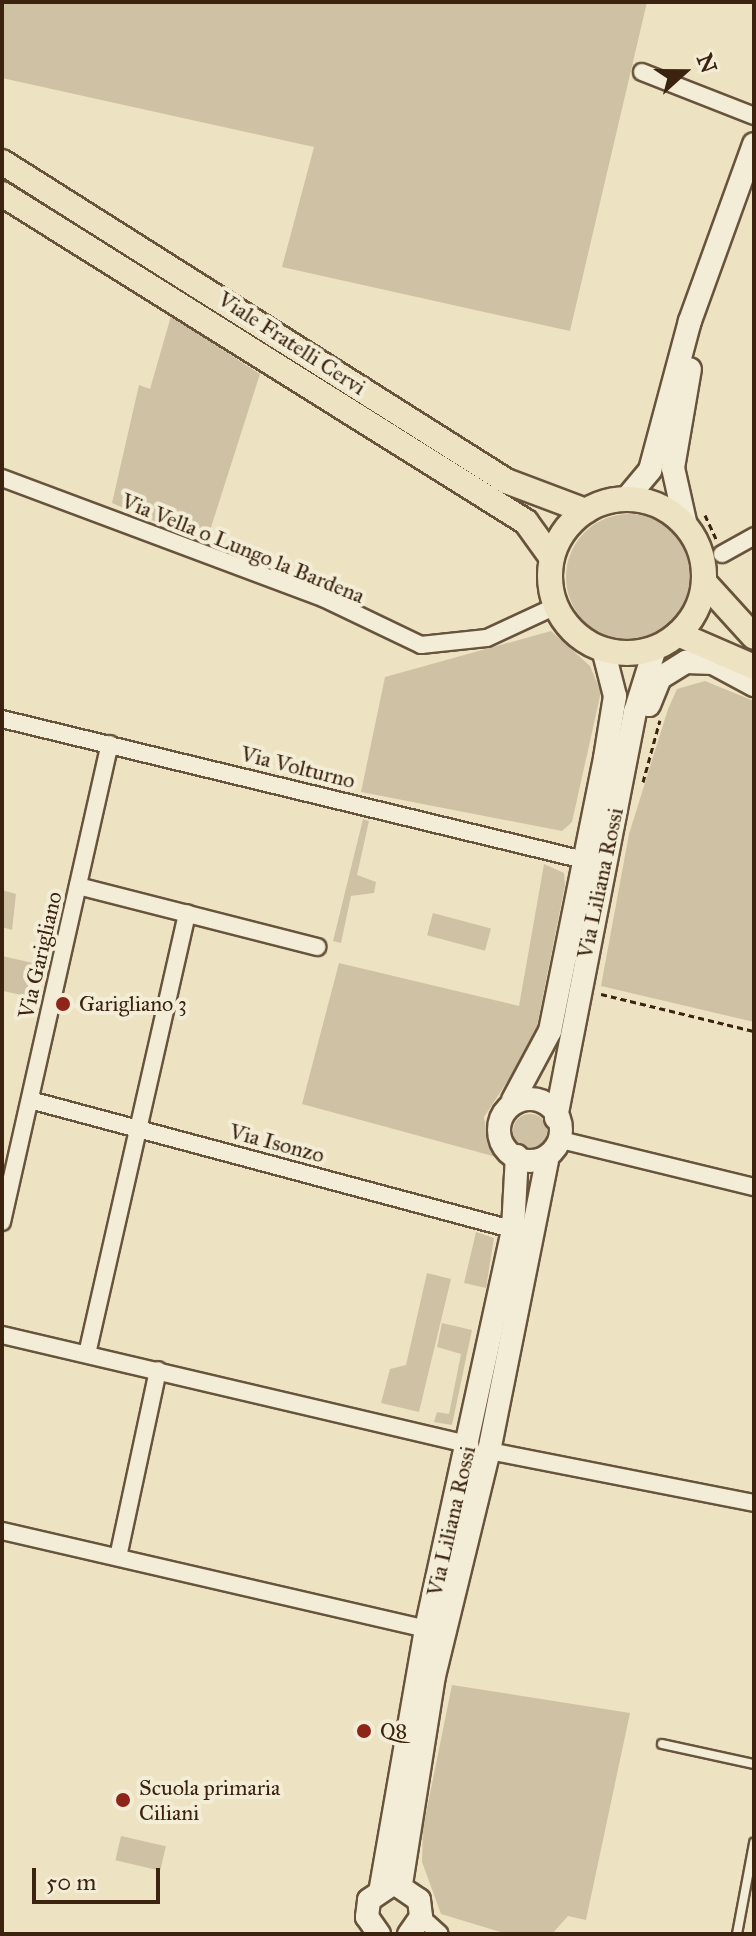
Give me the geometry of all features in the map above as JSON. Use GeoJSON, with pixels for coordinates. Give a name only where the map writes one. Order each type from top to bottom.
{"type":"FeatureCollection","features":[{"type":"Feature","properties":{"kind":"main road","name":"Viale Fratelli Cervi"},"geometry":{"type":"LineString","coordinates":[[2,162],[506,481],[586,511]]}},
{"type":"Feature","properties":{"kind":"main road","name":"Viale Fratelli Cervi"},"geometry":{"type":"LineString","coordinates":[[2,194],[526,522],[552,558]]}},
{"type":"Feature","properties":{"kind":"main road"},"geometry":{"type":"LineString","coordinates":[[704,582],[678,634],[655,648],[603,649],[575,633],[556,606],[552,558],[586,511],[626,499],[693,517],[704,582],[754,637]]}},
{"type":"Feature","properties":{"kind":"main road"},"geometry":{"type":"LineString","coordinates":[[678,634],[754,667]]}},
{"type":"Feature","properties":{"kind":"street"},"geometry":{"type":"LineString","coordinates":[[642,72],[754,116]]}},
{"type":"Feature","properties":{"kind":"street"},"geometry":{"type":"LineString","coordinates":[[626,499],[650,470],[706,285],[754,144]]}},
{"type":"Feature","properties":{"kind":"street"},"geometry":{"type":"LineString","coordinates":[[693,517],[673,468],[706,285]]}},
{"type":"Feature","properties":{"kind":"street","name":"Via Vella o Lungo la Bardena"},"geometry":{"type":"LineString","coordinates":[[2,478],[323,598],[421,645],[487,638],[556,606]]}},
{"type":"Feature","properties":{"kind":"street"},"geometry":{"type":"LineString","coordinates":[[722,554],[754,536]]}},
{"type":"Feature","properties":{"kind":"street","name":"Via Liliana Rossi"},"geometry":{"type":"LineString","coordinates":[[372,1931],[366,1908],[391,1885],[479,1448],[547,1161],[558,1129],[578,988],[627,797],[639,696],[655,648]]}},
{"type":"Feature","properties":{"kind":"street","name":"Via Liliana Rossi"},"geometry":{"type":"LineString","coordinates":[[391,1885],[426,1629],[479,1448],[513,1229],[517,1156],[500,1123],[550,1031],[615,696],[603,649]]}},
{"type":"Feature","properties":{"kind":"street"},"geometry":{"type":"LineString","coordinates":[[627,797],[652,691],[671,669],[700,660],[754,685]]}},
{"type":"Feature","properties":{"kind":"street","name":"Via Volturno"},"geometry":{"type":"LineString","coordinates":[[2,719],[584,860]]}},
{"type":"Feature","properties":{"kind":"street","name":"Via Garigliano"},"geometry":{"type":"LineString","coordinates":[[2,1222],[110,744]]}},
{"type":"Feature","properties":{"kind":"street"},"geometry":{"type":"LineString","coordinates":[[78,886],[317,947]]}},
{"type":"Feature","properties":{"kind":"street"},"geometry":{"type":"LineString","coordinates":[[87,1354],[187,913]]}},
{"type":"Feature","properties":{"kind":"street","name":"Via Isonzo"},"geometry":{"type":"LineString","coordinates":[[30,1100],[513,1229]]}},
{"type":"Feature","properties":{"kind":"street"},"geometry":{"type":"LineString","coordinates":[[513,1100],[533,1101],[558,1129],[754,1187]]}},
{"type":"Feature","properties":{"kind":"street"},"geometry":{"type":"LineString","coordinates":[[517,1156],[547,1161]]}},
{"type":"Feature","properties":{"kind":"street"},"geometry":{"type":"LineString","coordinates":[[2,1335],[479,1448],[754,1503]]}},
{"type":"Feature","properties":{"kind":"street"},"geometry":{"type":"LineString","coordinates":[[118,1557],[158,1370]]}},
{"type":"Feature","properties":{"kind":"street"},"geometry":{"type":"LineString","coordinates":[[2,1531],[426,1629]]}},
{"type":"Feature","properties":{"kind":"street"},"geometry":{"type":"LineString","coordinates":[[391,1885],[415,1893],[413,1930],[440,1934]]}},
{"type":"Feature","properties":{"kind":"lane"},"geometry":{"type":"LineString","coordinates":[[662,1744],[754,1764]]}},
{"type":"Feature","properties":{"kind":"lane"},"geometry":{"type":"LineString","coordinates":[[737,1934],[754,1843]]}},
{"type":"Feature","properties":{"kind":"path"},"geometry":{"type":"LineString","coordinates":[[693,517],[722,554]]}},
{"type":"Feature","properties":{"kind":"path"},"geometry":{"type":"LineString","coordinates":[[627,797],[663,706]]}},
{"type":"Feature","properties":{"kind":"path"},"geometry":{"type":"LineString","coordinates":[[578,988],[754,1031]]}},
{"type":"Feature","properties":{"kind":"shaded area"},"geometry":{"type":"Polygon","coordinates":[[[2,2],[647,2],[570,331],[282,267],[314,147],[2,78],[2,2]]]}},
{"type":"Feature","properties":{"kind":"shaded area"},"geometry":{"type":"Polygon","coordinates":[[[171,316],[260,374],[206,543],[112,503],[139,385],[150,389],[171,316]]]}},
{"type":"Feature","properties":{"kind":"shaded area"},"geometry":{"type":"Polygon","coordinates":[[[629,514],[653,519],[673,533],[687,553],[692,577],[687,601],[673,621],[653,635],[629,640],[605,635],[585,621],[571,601],[566,577],[571,553],[585,533],[605,519],[629,514]]]}},
{"type":"Feature","properties":{"kind":"shaded area"},"geometry":{"type":"Polygon","coordinates":[[[551,631],[590,666],[601,692],[572,822],[562,831],[361,792],[385,677],[551,631]]]}},
{"type":"Feature","properties":{"kind":"shaded area"},"geometry":{"type":"Polygon","coordinates":[[[705,681],[754,701],[754,1022],[601,986],[629,834],[668,709],[677,689],[705,681]]]}},
{"type":"Feature","properties":{"kind":"shaded area"},"geometry":{"type":"Polygon","coordinates":[[[363,819],[369,821],[357,875],[376,882],[374,893],[351,896],[341,943],[333,941],[363,819]]]}},
{"type":"Feature","properties":{"kind":"shaded area"},"geometry":{"type":"Polygon","coordinates":[[[544,864],[564,873],[565,885],[534,1041],[484,1117],[489,1145],[500,1158],[302,1104],[339,963],[519,1006],[544,864]]]}},
{"type":"Feature","properties":{"kind":"shaded area"},"geometry":{"type":"Polygon","coordinates":[[[2,890],[16,894],[12,930],[2,927],[2,890]]]}},
{"type":"Feature","properties":{"kind":"shaded area"},"geometry":{"type":"Polygon","coordinates":[[[433,913],[491,929],[485,951],[427,935],[433,913]]]}},
{"type":"Feature","properties":{"kind":"shaded area"},"geometry":{"type":"Polygon","coordinates":[[[2,956],[33,963],[26,996],[3,991],[2,956]]]}},
{"type":"Feature","properties":{"kind":"shaded area"},"geometry":{"type":"Polygon","coordinates":[[[530,1114],[542,1119],[547,1131],[542,1143],[530,1148],[518,1143],[513,1131],[518,1119],[530,1114]]]}},
{"type":"Feature","properties":{"kind":"shaded area"},"geometry":{"type":"Polygon","coordinates":[[[476,1232],[494,1238],[486,1288],[464,1283],[476,1232]]]}},
{"type":"Feature","properties":{"kind":"shaded area"},"geometry":{"type":"Polygon","coordinates":[[[427,1273],[451,1279],[419,1412],[381,1403],[390,1369],[406,1365],[427,1273]]]}},
{"type":"Feature","properties":{"kind":"shaded area"},"geometry":{"type":"Polygon","coordinates":[[[442,1323],[472,1330],[452,1425],[434,1422],[437,1412],[449,1414],[461,1354],[437,1347],[442,1323]]]}},
{"type":"Feature","properties":{"kind":"shaded area"},"geometry":{"type":"Polygon","coordinates":[[[452,1685],[630,1713],[586,1920],[568,1916],[552,1934],[507,1934],[441,1914],[422,1862],[423,1828],[452,1685]]]}},
{"type":"Feature","properties":{"kind":"shaded area"},"geometry":{"type":"Polygon","coordinates":[[[121,1836],[166,1846],[160,1871],[115,1860],[121,1836]]]}},
{"type":"Feature","properties":{"kind":"place","name":"Garigliano 3"},"geometry":{"type":"Point","coordinates":[63,1004]}},
{"type":"Feature","properties":{"kind":"place","name":"Q8"},"geometry":{"type":"Point","coordinates":[364,1731]}},
{"type":"Feature","properties":{"kind":"place","name":"Scuola primaria Ciliani"},"geometry":{"type":"Point","coordinates":[123,1800]}}]}
